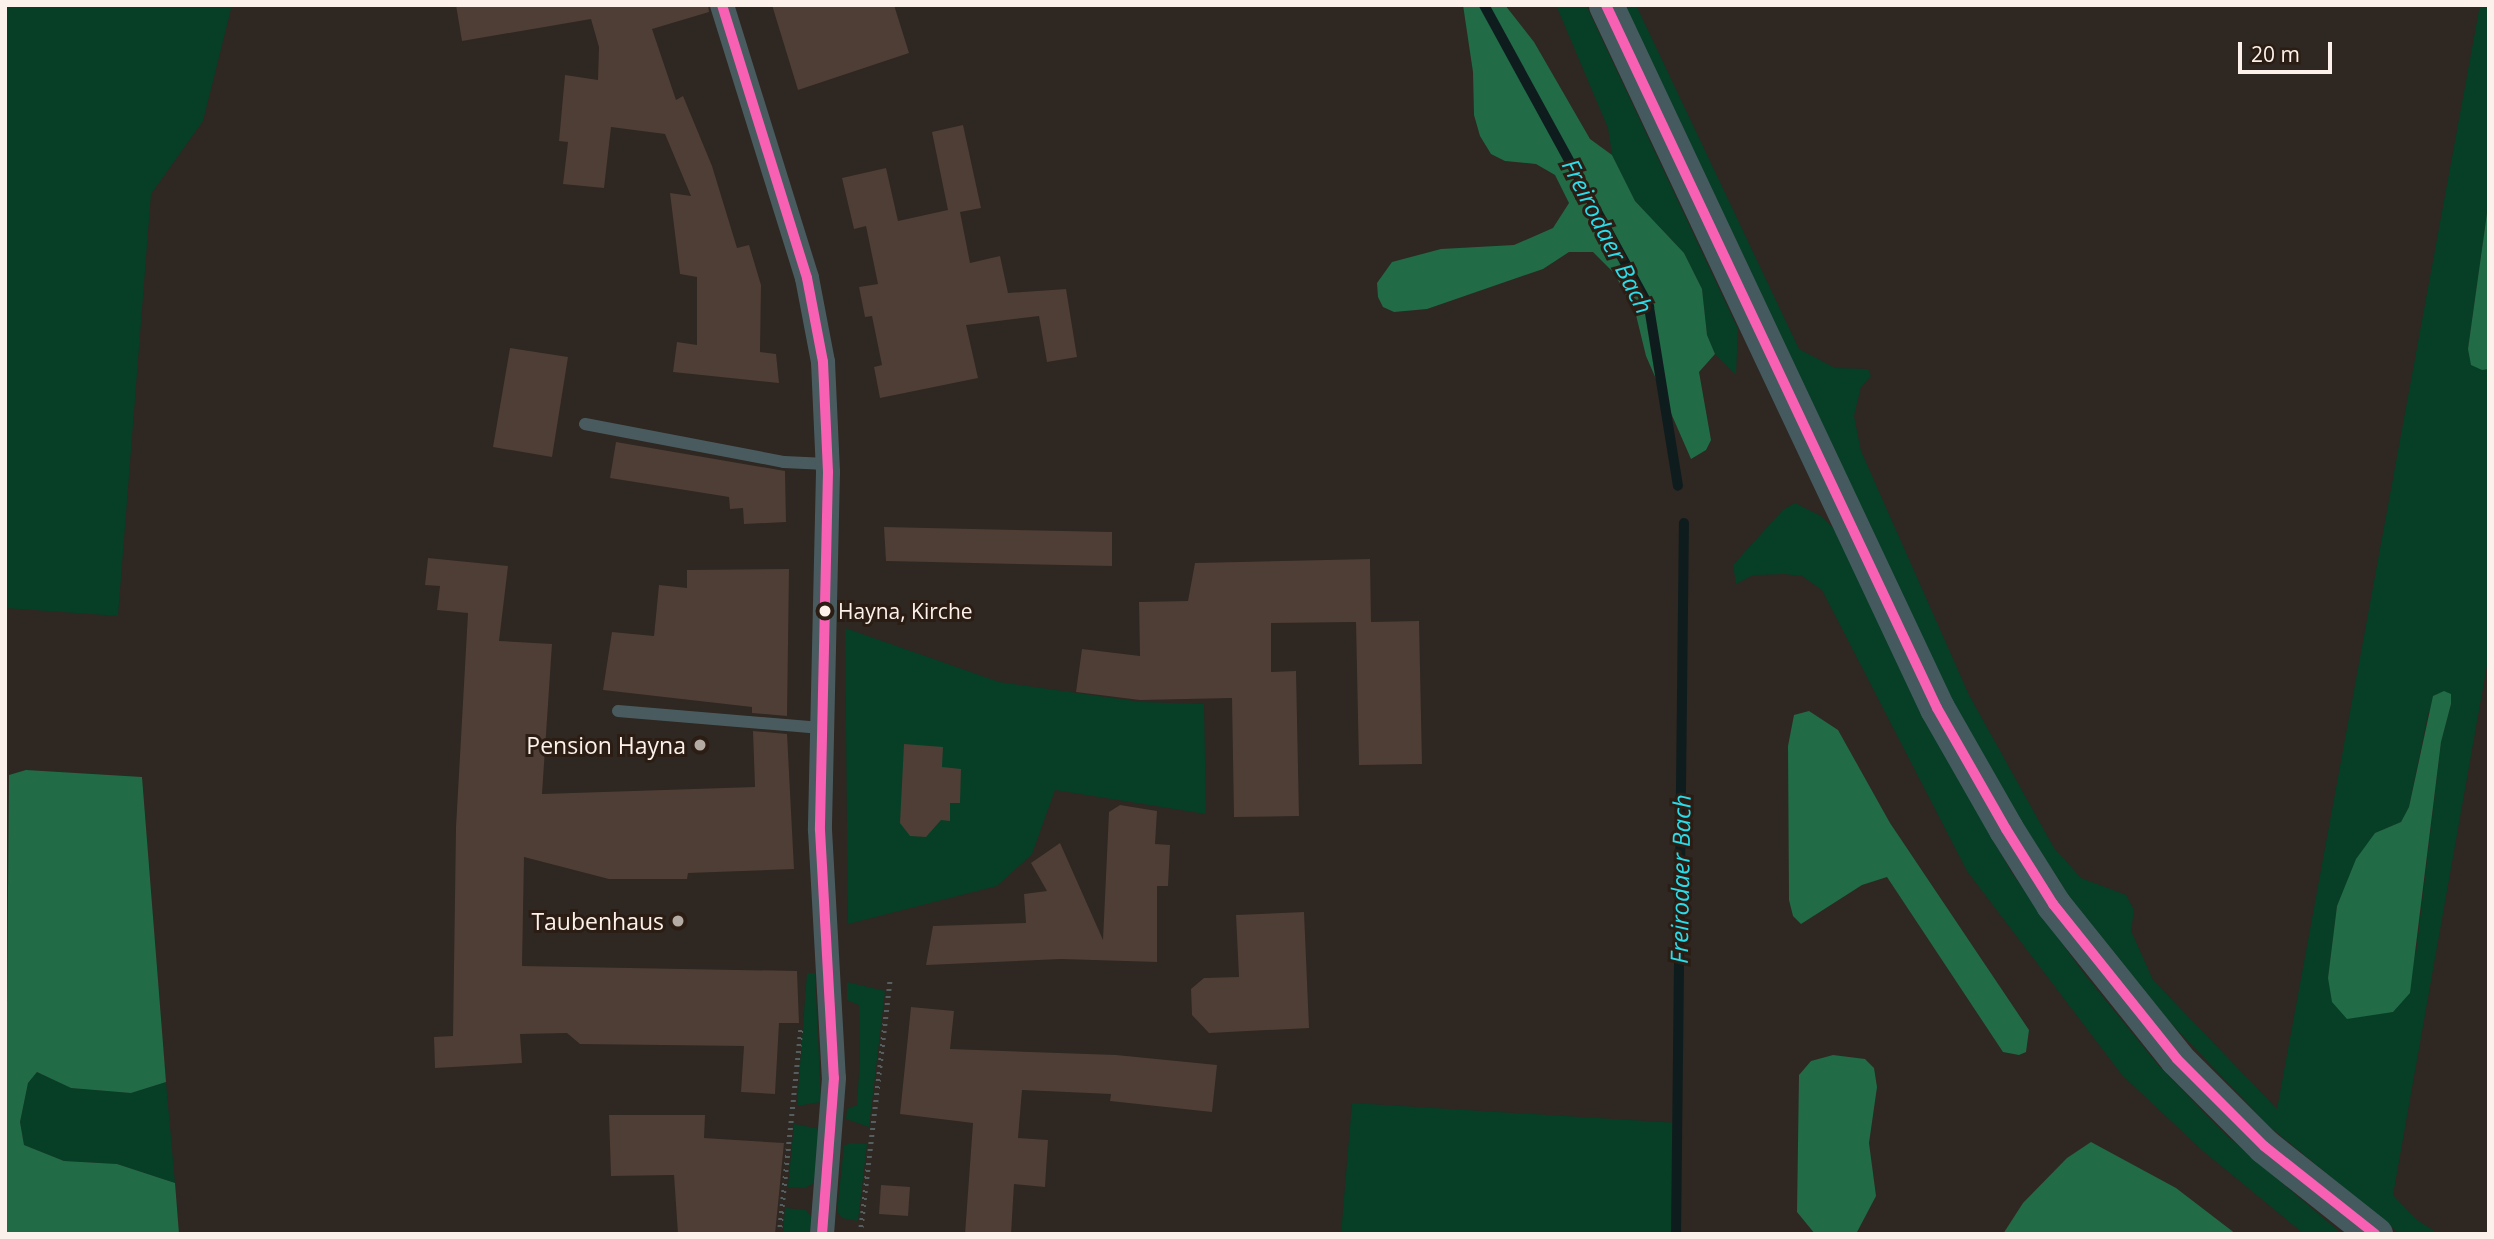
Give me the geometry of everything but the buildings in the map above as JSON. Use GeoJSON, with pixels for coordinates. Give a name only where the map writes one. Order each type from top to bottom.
{"type":"FeatureCollection","features":[{"type":"Feature","properties":{"kind":"main road"},"geometry":{"type":"LineString","coordinates":[[1606,5],[1937,708],[2053,904],[2177,1059],[2264,1146],[2375,1234]]}},
{"type":"Feature","properties":{"kind":"street"},"geometry":{"type":"LineString","coordinates":[[722,5],[807,278],[823,362],[827,464],[820,830],[834,1078],[822,1234]]}},
{"type":"Feature","properties":{"kind":"lane"},"geometry":{"type":"LineString","coordinates":[[585,424],[784,462],[827,464]]}},
{"type":"Feature","properties":{"kind":"lane"},"geometry":{"type":"LineString","coordinates":[[618,711],[821,728]]}},
{"type":"Feature","properties":{"kind":"path"},"geometry":{"type":"LineString","coordinates":[[860,1234],[890,980]]}},
{"type":"Feature","properties":{"kind":"path"},"geometry":{"type":"LineString","coordinates":[[779,1234],[802,1016]]}},
{"type":"Feature","properties":{"kind":"green space"},"geometry":{"type":"Polygon","coordinates":[[[5,5],[232,5],[203,121],[151,194],[118,616],[5,608],[5,5]]]}},
{"type":"Feature","properties":{"kind":"green space"},"geometry":{"type":"Polygon","coordinates":[[[1463,5],[1505,5],[1534,42],[1590,139],[1612,155],[1635,201],[1684,253],[1702,289],[1707,335],[1715,354],[1699,372],[1711,440],[1706,450],[1691,459],[1646,356],[1635,311],[1614,273],[1593,252],[1569,252],[1543,269],[1427,309],[1394,312],[1383,307],[1378,297],[1377,283],[1392,262],[1441,249],[1514,245],[1553,228],[1569,203],[1555,175],[1536,164],[1505,161],[1491,154],[1480,136],[1474,115],[1473,72],[1463,5]]]}},
{"type":"Feature","properties":{"kind":"green space"},"geometry":{"type":"Polygon","coordinates":[[[1556,5],[1586,5],[1738,329],[1736,375],[1715,354],[1707,335],[1702,289],[1684,253],[1635,201],[1612,155],[1608,128],[1556,5]]]}},
{"type":"Feature","properties":{"kind":"green space"},"geometry":{"type":"Polygon","coordinates":[[[1622,5],[1636,5],[1799,349],[1835,368],[1868,369],[1871,376],[1861,387],[1854,416],[1861,451],[1969,695],[2054,848],[2081,878],[2126,895],[2134,910],[2131,931],[2153,980],[2277,1109],[2480,5],[2489,5],[2489,199],[2468,349],[2481,370],[2489,369],[2489,654],[2393,1195],[2417,1220],[2439,1234],[2400,1234],[2269,1126],[2129,979],[2074,906],[2023,829],[1954,704],[1622,5]],[[2437,693],[2428,714],[2409,807],[2401,822],[2375,833],[2337,906],[2328,978],[2416,954],[2441,742],[2451,704],[2437,693]]]}},
{"type":"Feature","properties":{"kind":"green space"},"geometry":{"type":"Polygon","coordinates":[[[2489,199],[2489,369],[2482,370],[2471,365],[2468,349],[2489,199]]]}},
{"type":"Feature","properties":{"kind":"green space"},"geometry":{"type":"Polygon","coordinates":[[[1795,503],[1821,516],[1834,529],[1943,752],[2012,873],[2082,971],[2159,1066],[2226,1135],[2342,1234],[2304,1234],[2203,1151],[2122,1075],[1967,871],[1822,590],[1802,576],[1784,574],[1753,575],[1736,584],[1733,565],[1783,510],[1795,503]]]}},
{"type":"Feature","properties":{"kind":"green space"},"geometry":{"type":"Polygon","coordinates":[[[845,628],[999,682],[1141,702],[1204,704],[1206,814],[1055,790],[1032,854],[997,886],[848,924],[845,628]]]}},
{"type":"Feature","properties":{"kind":"green space"},"geometry":{"type":"Polygon","coordinates":[[[2444,691],[2451,694],[2451,704],[2441,742],[2410,993],[2393,1012],[2347,1019],[2332,1002],[2328,978],[2337,906],[2356,859],[2375,833],[2401,822],[2409,807],[2433,696],[2444,691]]]}},
{"type":"Feature","properties":{"kind":"green space"},"geometry":{"type":"Polygon","coordinates":[[[1809,711],[1838,730],[1890,823],[2029,1030],[2026,1052],[2019,1055],[2003,1052],[1887,877],[1862,885],[1801,924],[1793,916],[1789,900],[1788,746],[1794,715],[1809,711]]]}},
{"type":"Feature","properties":{"kind":"green space"},"geometry":{"type":"Polygon","coordinates":[[[26,770],[142,777],[166,1082],[131,1093],[71,1088],[37,1072],[28,1083],[20,1122],[24,1145],[64,1161],[117,1164],[175,1183],[179,1234],[5,1234],[9,775],[26,770]]]}},
{"type":"Feature","properties":{"kind":"green space"},"geometry":{"type":"Polygon","coordinates":[[[807,973],[815,973],[821,1102],[797,1106],[807,973]]]}},
{"type":"Feature","properties":{"kind":"green space"},"geometry":{"type":"Polygon","coordinates":[[[847,982],[885,991],[869,1127],[846,1119],[847,1109],[857,1105],[860,1058],[859,1005],[847,1000],[847,982]]]}},
{"type":"Feature","properties":{"kind":"green space"},"geometry":{"type":"Polygon","coordinates":[[[1833,1055],[1865,1059],[1874,1068],[1877,1087],[1869,1143],[1876,1196],[1856,1234],[1815,1234],[1797,1212],[1799,1075],[1811,1061],[1833,1055]]]}},
{"type":"Feature","properties":{"kind":"green space"},"geometry":{"type":"Polygon","coordinates":[[[37,1072],[71,1088],[131,1093],[166,1082],[175,1183],[117,1164],[64,1161],[24,1145],[20,1122],[28,1083],[37,1072]]]}},
{"type":"Feature","properties":{"kind":"green space"},"geometry":{"type":"Polygon","coordinates":[[[1352,1103],[1678,1123],[1673,1234],[1341,1234],[1352,1103]]]}},
{"type":"Feature","properties":{"kind":"green space"},"geometry":{"type":"Polygon","coordinates":[[[794,1124],[820,1129],[816,1182],[805,1188],[788,1187],[794,1124]]]}},
{"type":"Feature","properties":{"kind":"green space"},"geometry":{"type":"Polygon","coordinates":[[[2091,1142],[2176,1188],[2236,1234],[2003,1234],[2023,1203],[2067,1158],[2091,1142]]]}},
{"type":"Feature","properties":{"kind":"green space"},"geometry":{"type":"Polygon","coordinates":[[[850,1143],[867,1144],[858,1221],[842,1218],[837,1212],[844,1146],[850,1143]]]}},
{"type":"Feature","properties":{"kind":"green space"},"geometry":{"type":"Polygon","coordinates":[[[785,1208],[806,1210],[812,1217],[810,1234],[783,1234],[785,1208]]]}},
{"type":"Feature","properties":{"kind":"waterway","name":"Freirodaer Bach"},"geometry":{"type":"LineString","coordinates":[[1484,5],[1649,307],[1678,486]]}},
{"type":"Feature","properties":{"kind":"waterway","name":"Freirodaer Bach"},"geometry":{"type":"LineString","coordinates":[[1676,1234],[1684,523]]}},
{"type":"Feature","properties":{"kind":"transit line"},"geometry":{"type":"LineString","coordinates":[[722,5],[807,278],[823,362],[828,472],[820,830],[834,1078],[822,1234]]}},
{"type":"Feature","properties":{"kind":"transit line"},"geometry":{"type":"LineString","coordinates":[[1606,5],[1937,708],[2006,829],[2053,904],[2177,1059],[2264,1146],[2375,1234]]}},
{"type":"Feature","properties":{"kind":"place","name":"Hayna, Kirche"},"geometry":{"type":"Point","coordinates":[825,611]}},
{"type":"Feature","properties":{"kind":"place","name":"Pension Hayna"},"geometry":{"type":"Point","coordinates":[700,745]}},
{"type":"Feature","properties":{"kind":"place","name":"Taubenhaus"},"geometry":{"type":"Point","coordinates":[678,921]}}]}
